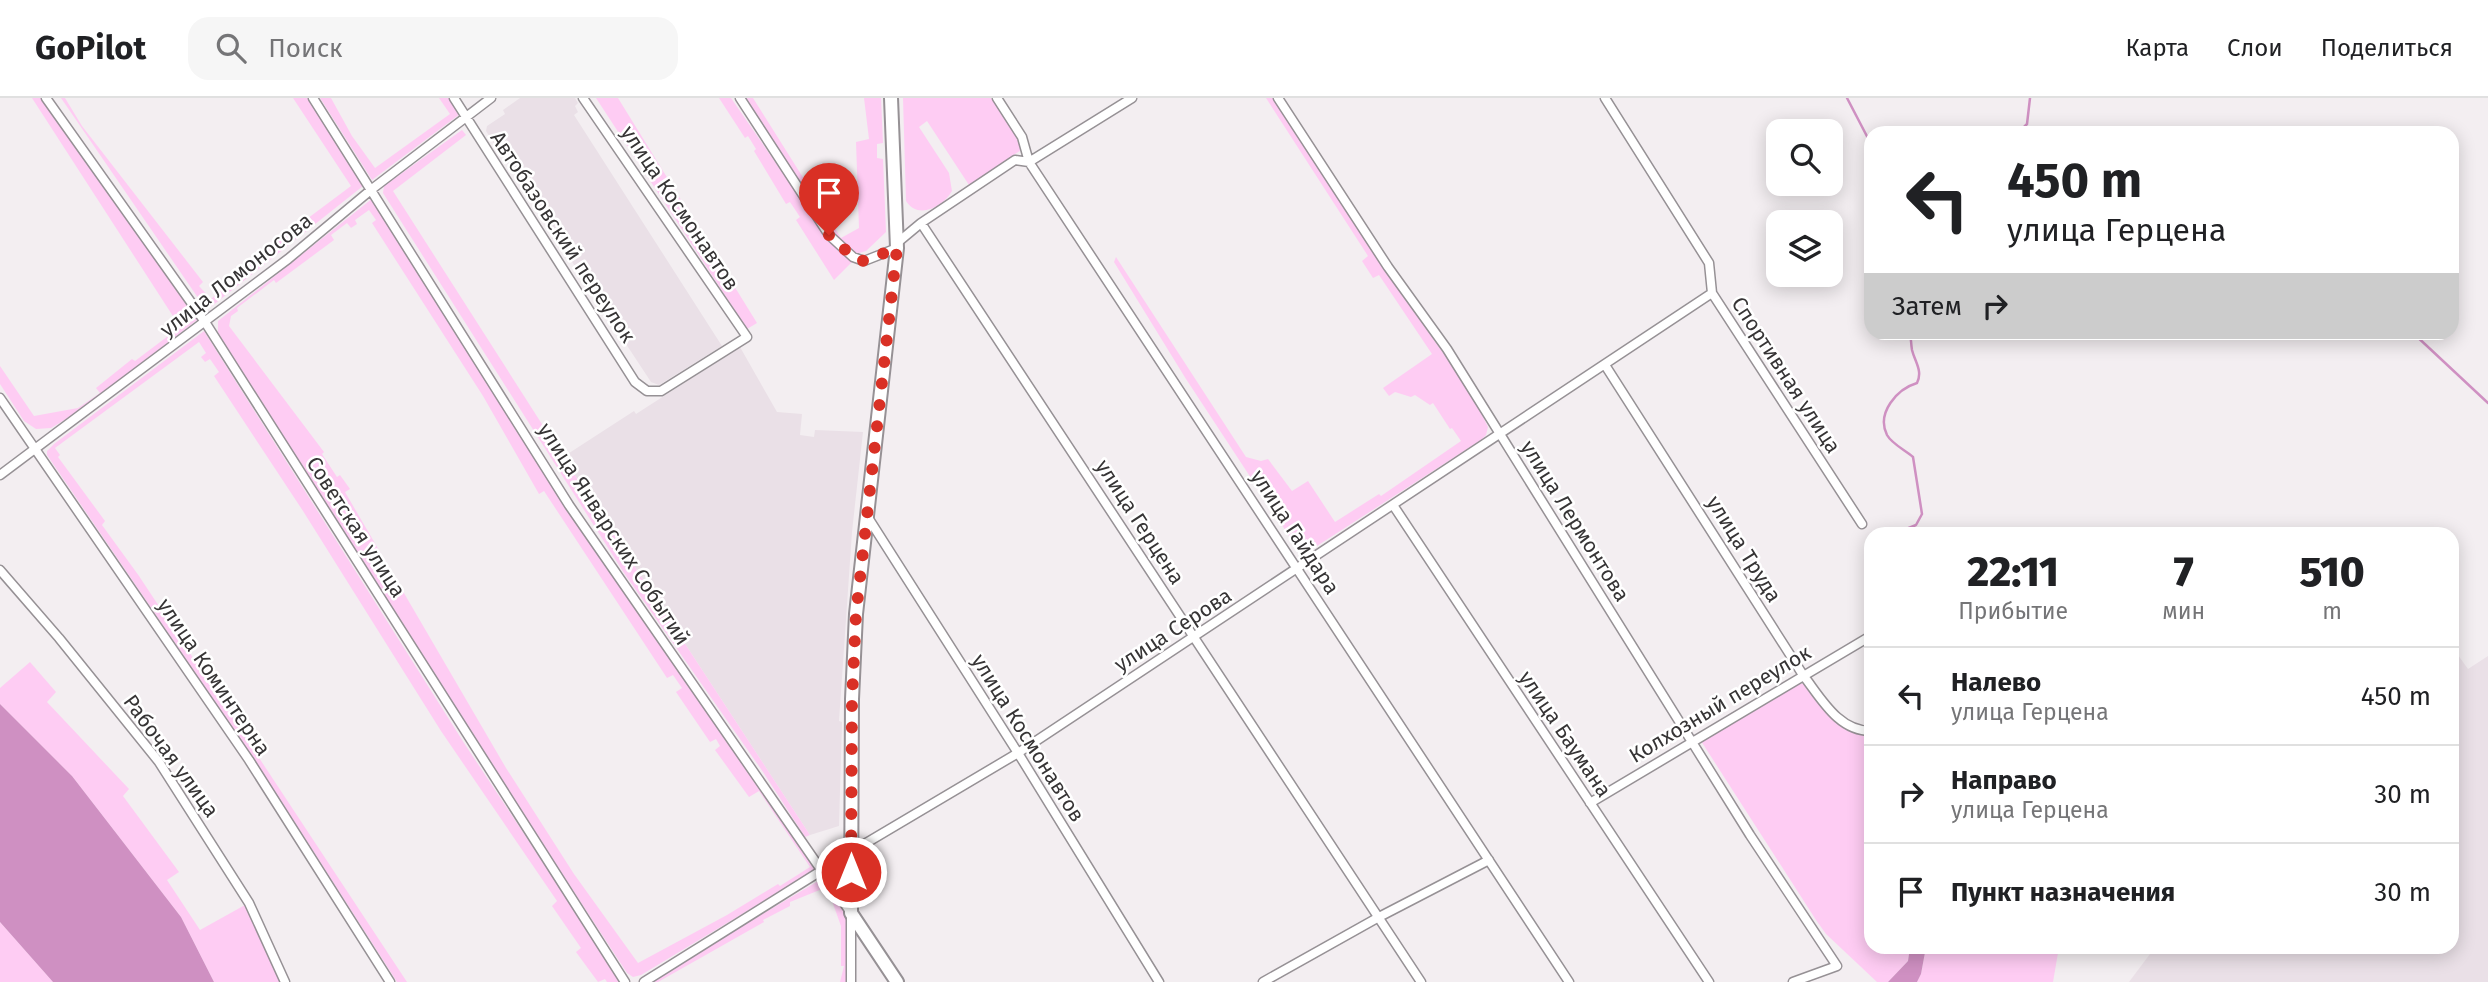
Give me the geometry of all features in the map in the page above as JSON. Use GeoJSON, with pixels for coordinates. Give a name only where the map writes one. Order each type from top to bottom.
{"type":"FeatureCollection","features":[{"type":"Feature","properties":{"kind":"street","name":"Советская улица"},"geometry":{"type":"LineString","coordinates":[[46,98],[205,322],[625,982]]}},
{"type":"Feature","properties":{"kind":"street","name":"улица Январских Событий"},"geometry":{"type":"LineString","coordinates":[[313,98],[569,505],[897,982]]}},
{"type":"Feature","properties":{"kind":"street","name":"Автобазовский переулок"},"geometry":{"type":"LineString","coordinates":[[453,98],[635,382],[647,391]]}},
{"type":"Feature","properties":{"kind":"street","name":"улица Ломоносова"},"geometry":{"type":"LineString","coordinates":[[0,475],[288,259],[372,189],[491,98]]}},
{"type":"Feature","properties":{"kind":"street","name":"улица Космонавтов"},"geometry":{"type":"LineString","coordinates":[[583,98],[747,337],[661,391],[647,391]]}},
{"type":"Feature","properties":{"kind":"street"},"geometry":{"type":"LineString","coordinates":[[740,98],[829,235],[853,257],[864,261],[897,246],[921,223],[1015,160],[1029,162],[1126,100]]}},
{"type":"Feature","properties":{"kind":"street"},"geometry":{"type":"LineString","coordinates":[[850,982],[852,699],[856,614],[897,246],[891,98]]}},
{"type":"Feature","properties":{"kind":"street","name":"улица Гайдара"},"geometry":{"type":"LineString","coordinates":[[997,98],[1022,137],[1029,162],[1569,982]]}},
{"type":"Feature","properties":{"kind":"street","name":"улица Лермонтова"},"geometry":{"type":"LineString","coordinates":[[1278,98],[1388,267],[1447,349],[1691,741],[1837,966],[1793,982]]}},
{"type":"Feature","properties":{"kind":"street","name":"Спортивная улица"},"geometry":{"type":"LineString","coordinates":[[1605,98],[1709,263],[1712,293],[1862,524]]}},
{"type":"Feature","properties":{"kind":"street","name":"улица Герцена"},"geometry":{"type":"LineString","coordinates":[[921,223],[1421,982]]}},
{"type":"Feature","properties":{"kind":"street","name":"улица Серова"},"geometry":{"type":"LineString","coordinates":[[644,982],[851,852],[1018,753],[1712,293]]}},
{"type":"Feature","properties":{"kind":"street","name":"улица Труда"},"geometry":{"type":"LineString","coordinates":[[1605,365],[1803,675],[1841,722],[1858,731],[1864,731]]}},
{"type":"Feature","properties":{"kind":"street","name":"улица Коминтерна"},"geometry":{"type":"LineString","coordinates":[[0,398],[249,760],[390,982]]}},
{"type":"Feature","properties":{"kind":"street","name":"улица Баумана"},"geometry":{"type":"LineString","coordinates":[[1392,505],[1709,982]]}},
{"type":"Feature","properties":{"kind":"street","name":"улица Космонавтов"},"geometry":{"type":"LineString","coordinates":[[866,514],[1159,982]]}},
{"type":"Feature","properties":{"kind":"street","name":"Рабочая улица"},"geometry":{"type":"LineString","coordinates":[[0,570],[159,762],[249,903],[285,982]]}},
{"type":"Feature","properties":{"kind":"street","name":"Колхозный переулок"},"geometry":{"type":"LineString","coordinates":[[1590,803],[1864,640]]}},
{"type":"Feature","properties":{"kind":"street"},"geometry":{"type":"LineString","coordinates":[[1263,982],[1378,917],[1489,860]]}},
{"type":"Feature","properties":{"kind":"shaded area"},"geometry":{"type":"Polygon","coordinates":[[[32,98],[47,98],[197,320],[78,412],[51,428],[36,429],[24,421],[0,384],[0,366],[34,416],[78,408],[100,393],[96,388],[132,359],[135,361],[180,327],[32,98]]]}},
{"type":"Feature","properties":{"kind":"shaded area"},"geometry":{"type":"Polygon","coordinates":[[[61,98],[65,98],[82,126],[203,282],[199,286],[211,299],[272,245],[351,186],[293,98],[308,98],[363,186],[212,306],[205,308],[61,98]]]}},
{"type":"Feature","properties":{"kind":"shaded area"},"geometry":{"type":"Polygon","coordinates":[[[320,98],[331,98],[352,136],[375,168],[450,114],[439,98],[449,98],[460,114],[372,180],[320,98]]]}},
{"type":"Feature","properties":{"kind":"shaded area"},"geometry":{"type":"Polygon","coordinates":[[[520,98],[575,98],[578,112],[574,115],[722,346],[659,385],[651,382],[486,131],[487,126],[505,114],[503,110],[520,98]]]}},
{"type":"Feature","properties":{"kind":"shaded area"},"geometry":{"type":"Polygon","coordinates":[[[596,98],[618,98],[757,323],[747,329],[596,98]]]}},
{"type":"Feature","properties":{"kind":"shaded area"},"geometry":{"type":"Polygon","coordinates":[[[719,98],[731,98],[829,240],[852,262],[834,280],[796,220],[800,217],[790,202],[786,204],[748,136],[745,138],[719,98]]]}},
{"type":"Feature","properties":{"kind":"shaded area"},"geometry":{"type":"Polygon","coordinates":[[[742,98],[753,98],[841,238],[859,228],[856,142],[869,139],[864,98],[881,98],[883,143],[877,144],[877,158],[883,159],[886,232],[866,251],[856,254],[836,240],[742,98]]]}},
{"type":"Feature","properties":{"kind":"shaded area"},"geometry":{"type":"Polygon","coordinates":[[[903,98],[991,98],[1024,148],[969,185],[927,121],[919,127],[949,173],[952,191],[937,206],[917,210],[906,201],[903,98]]]}},
{"type":"Feature","properties":{"kind":"shaded area"},"geometry":{"type":"Polygon","coordinates":[[[1266,98],[1273,98],[1390,278],[1470,391],[1488,427],[1481,440],[1306,553],[1297,548],[1186,379],[1114,262],[1116,257],[1246,457],[1261,461],[1268,459],[1292,491],[1308,481],[1335,522],[1379,494],[1381,496],[1461,441],[1433,403],[1430,405],[1415,395],[1411,397],[1395,392],[1389,396],[1383,388],[1432,354],[1379,275],[1373,278],[1362,261],[1368,256],[1266,98]]]}},
{"type":"Feature","properties":{"kind":"shaded area"},"geometry":{"type":"Polygon","coordinates":[[[462,130],[466,135],[393,191],[810,835],[805,837],[763,772],[624,573],[383,193],[384,186],[462,130]]]}},
{"type":"Feature","properties":{"kind":"shaded area"},"geometry":{"type":"Polygon","coordinates":[[[373,198],[567,507],[816,867],[815,870],[641,975],[633,977],[627,973],[493,768],[218,333],[218,321],[373,198]],[[369,210],[355,220],[357,224],[351,228],[347,223],[331,235],[334,240],[237,308],[238,311],[231,316],[229,326],[324,452],[322,454],[337,477],[340,475],[350,489],[345,492],[506,768],[574,874],[638,963],[810,867],[759,791],[749,797],[715,750],[720,746],[716,739],[710,742],[676,692],[682,688],[673,675],[667,678],[544,491],[539,494],[483,396],[372,223],[376,220],[369,210]]]}},
{"type":"Feature","properties":{"kind":"shaded area"},"geometry":{"type":"Polygon","coordinates":[[[204,331],[464,743],[622,982],[607,982],[605,979],[598,982],[576,952],[581,948],[552,906],[557,901],[441,731],[303,511],[214,376],[219,372],[210,359],[205,362],[201,357],[206,353],[199,342],[55,448],[60,455],[58,457],[105,521],[102,525],[139,576],[407,982],[397,982],[258,765],[47,455],[47,451],[54,444],[204,331]]]}},
{"type":"Feature","properties":{"kind":"shaded area"},"geometry":{"type":"Polygon","coordinates":[[[740,347],[777,412],[802,414],[800,435],[814,437],[815,430],[863,432],[852,532],[839,721],[842,722],[839,826],[810,835],[563,457],[740,347]]]}},
{"type":"Feature","properties":{"kind":"shaded area"},"geometry":{"type":"Polygon","coordinates":[[[2459,656],[2468,669],[2488,656],[2488,982],[2129,982],[2150,954],[2459,954],[2459,656]]]}},
{"type":"Feature","properties":{"kind":"shaded area"},"geometry":{"type":"Polygon","coordinates":[[[30,662],[56,692],[47,702],[129,789],[123,796],[179,872],[167,880],[200,930],[245,905],[282,982],[214,982],[181,917],[72,776],[0,704],[0,688],[30,662]]]}},
{"type":"Feature","properties":{"kind":"shaded area"},"geometry":{"type":"Polygon","coordinates":[[[1799,683],[1807,685],[1840,724],[1864,734],[1864,954],[1909,954],[1908,961],[1888,982],[1877,982],[1826,934],[1701,741],[1799,683]]]}},
{"type":"Feature","properties":{"kind":"shaded area"},"geometry":{"type":"Polygon","coordinates":[[[0,704],[72,776],[181,917],[214,982],[53,982],[0,922],[0,704]]]}},
{"type":"Feature","properties":{"kind":"shaded area"},"geometry":{"type":"Polygon","coordinates":[[[825,877],[841,901],[848,923],[846,982],[840,982],[844,966],[841,966],[841,926],[827,887],[790,902],[790,906],[763,920],[764,922],[658,982],[647,982],[825,877]]]}},
{"type":"Feature","properties":{"kind":"shaded area"},"geometry":{"type":"Polygon","coordinates":[[[0,922],[53,982],[0,982],[0,922]]]}},
{"type":"Feature","properties":{"kind":"shaded area"},"geometry":{"type":"Polygon","coordinates":[[[1909,954],[1925,954],[1917,982],[1888,982],[1908,961],[1909,954]]]}},
{"type":"Feature","properties":{"kind":"shaded area"},"geometry":{"type":"Polygon","coordinates":[[[1925,954],[2058,954],[2053,982],[1917,982],[1925,954]]]}},
{"type":"Feature","properties":{"kind":"waterway"},"geometry":{"type":"LineString","coordinates":[[1847,98],[1864,131]]}},
{"type":"Feature","properties":{"kind":"waterway"},"geometry":{"type":"LineString","coordinates":[[2025,126],[2030,98]]}},
{"type":"Feature","properties":{"kind":"waterway"},"geometry":{"type":"LineString","coordinates":[[1911,340],[1919,379],[1890,403],[1884,418],[1884,427],[1892,441],[1913,457],[1922,514],[1916,525],[1911,527]]}},
{"type":"Feature","properties":{"kind":"waterway"},"geometry":{"type":"LineString","coordinates":[[2421,340],[2488,403]]}},
{"type":"Feature","properties":{"kind":"route"},"geometry":{"type":"LineString","coordinates":[[829,235],[853,257],[864,261],[897,248],[856,614],[852,699],[851,872]]}}]}
